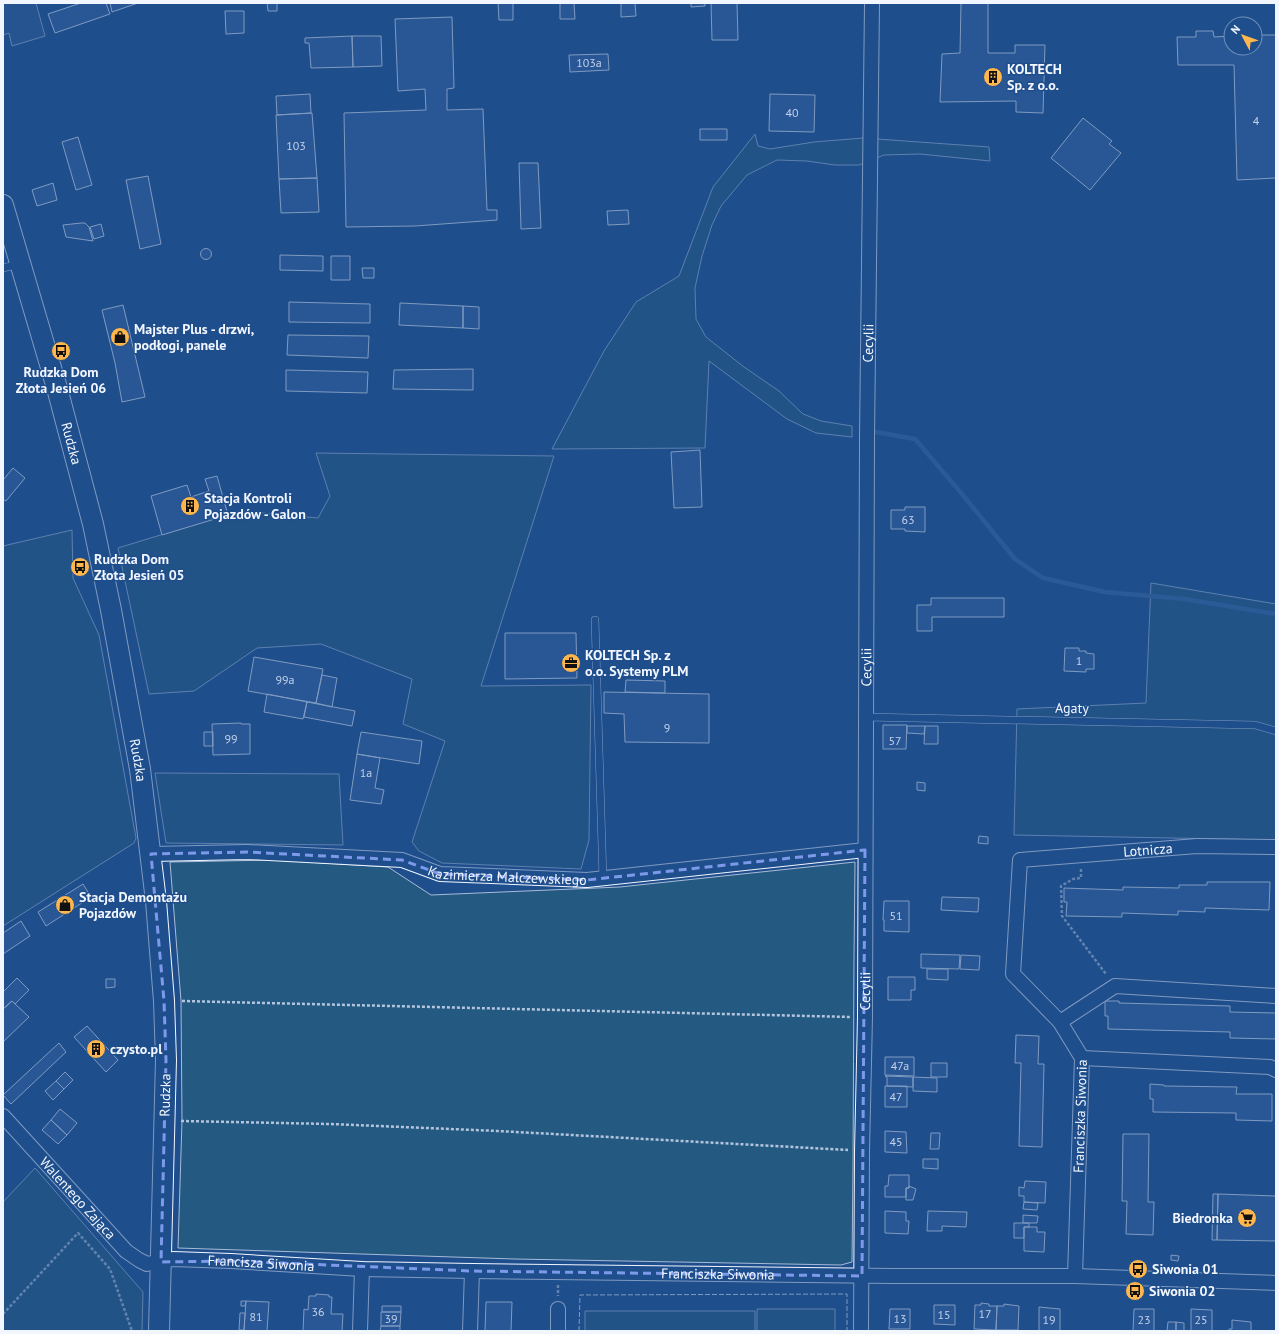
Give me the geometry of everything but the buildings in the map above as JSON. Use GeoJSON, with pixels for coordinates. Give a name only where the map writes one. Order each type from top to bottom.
{"type":"FeatureCollection","features":[{"type":"Feature","properties":{"kind":"street","name":"Cecylii"},"geometry":{"type":"LineString","coordinates":[[861,1331],[862,1151],[865,1017],[872,3]]}},
{"type":"Feature","properties":{"kind":"street","name":"Rudzka"},"geometry":{"type":"LineString","coordinates":[[3,206],[12,266],[57,388],[93,524],[112,610],[140,769],[156,900],[164,1002],[166,1060],[159,1331]]}},
{"type":"Feature","properties":{"kind":"street","name":"Lotnicza"},"geometry":{"type":"LineString","coordinates":[[1020,860],[1197,846],[1276,847]]}},
{"type":"Feature","properties":{"kind":"street","name":"Kazimierza Malczewskiego"},"geometry":{"type":"LineString","coordinates":[[151,854],[247,852],[402,860],[440,874],[587,880],[865,850]]}},
{"type":"Feature","properties":{"kind":"street","name":"Franciszka Siwonia"},"geometry":{"type":"LineString","coordinates":[[1020,860],[1013,974],[1060,1022],[1082,1058],[1075,1276]]}},
{"type":"Feature","properties":{"kind":"street"},"geometry":{"type":"LineString","coordinates":[[1060,1022],[1115,986],[1276,996]]}},
{"type":"Feature","properties":{"kind":"street"},"geometry":{"type":"LineString","coordinates":[[1082,1058],[1270,1067],[1276,1070]]}},
{"type":"Feature","properties":{"kind":"street","name":"Walentego Zająca"},"geometry":{"type":"LineString","coordinates":[[3,1116],[126,1251],[148,1264],[161,1262]]}},
{"type":"Feature","properties":{"kind":"street","name":"Francisza Siwonia"},"geometry":{"type":"LineString","coordinates":[[161,1262],[169,1259],[231,1261],[362,1269]]}},
{"type":"Feature","properties":{"kind":"street","name":"Franciszka Siwonia"},"geometry":{"type":"LineString","coordinates":[[362,1269],[862,1276],[1075,1276],[1276,1283]]}},
{"type":"Feature","properties":{"kind":"street"},"geometry":{"type":"LineString","coordinates":[[360,1331],[362,1269]]}},
{"type":"Feature","properties":{"kind":"street"},"geometry":{"type":"LineString","coordinates":[[470,1331],[472,1271]]}},
{"type":"Feature","properties":{"kind":"street"},"geometry":{"type":"LineString","coordinates":[[558,1309],[558,1331]]}},
{"type":"Feature","properties":{"kind":"lane"},"geometry":{"type":"LineString","coordinates":[[595,620],[604,879]]}},
{"type":"Feature","properties":{"kind":"lane","name":"Agaty"},"geometry":{"type":"LineString","coordinates":[[866,717],[1255,725],[1269,728],[1276,732]]}},
{"type":"Feature","properties":{"kind":"path"},"geometry":{"type":"LineString","coordinates":[[1080,855],[1082,878],[1073,879],[1061,886],[1062,916],[1115,986]]}},
{"type":"Feature","properties":{"kind":"path"},"geometry":{"type":"LineString","coordinates":[[164,1002],[865,1017]]}},
{"type":"Feature","properties":{"kind":"path"},"geometry":{"type":"LineString","coordinates":[[165,1120],[338,1124],[862,1151]]}},
{"type":"Feature","properties":{"kind":"path"},"geometry":{"type":"LineString","coordinates":[[3,1314],[78,1234],[110,1268],[132,1331]]}},
{"type":"Feature","properties":{"kind":"path"},"geometry":{"type":"LineString","coordinates":[[558,1272],[558,1309]]}},
{"type":"Feature","properties":{"kind":"highlighted area"},"geometry":{"type":"Polygon","coordinates":[[[865,850],[862,1276],[472,1271],[231,1261],[161,1262],[166,1060],[164,1001],[151,854],[247,852],[402,860],[440,874],[587,880],[865,850]]]}},
{"type":"Feature","properties":{"kind":"shaded area"},"geometry":{"type":"Polygon","coordinates":[[[3,3],[36,3],[45,36],[12,46],[9,33],[3,35],[3,3]]]}},
{"type":"Feature","properties":{"kind":"shaded area"},"geometry":{"type":"Polygon","coordinates":[[[755,134],[758,146],[770,149],[814,142],[863,138],[989,147],[990,161],[920,154],[884,155],[859,165],[835,165],[807,161],[777,160],[747,175],[721,206],[712,225],[702,256],[695,288],[696,319],[706,337],[744,367],[779,391],[803,414],[821,421],[852,426],[852,437],[816,433],[787,419],[709,361],[705,448],[552,449],[604,351],[636,302],[679,276],[713,187],[755,134]]]}},
{"type":"Feature","properties":{"kind":"shaded area"},"geometry":{"type":"Polygon","coordinates":[[[316,453],[554,456],[481,686],[591,685],[589,840],[581,869],[442,863],[419,851],[412,842],[445,741],[403,724],[412,679],[321,644],[257,648],[194,691],[149,694],[118,548],[239,511],[318,518],[330,496],[316,453]]]}},
{"type":"Feature","properties":{"kind":"shaded area"},"geometry":{"type":"Polygon","coordinates":[[[72,530],[73,578],[99,635],[136,838],[134,843],[3,926],[3,546],[72,530]]]}},
{"type":"Feature","properties":{"kind":"shaded area"},"geometry":{"type":"Polygon","coordinates":[[[1151,583],[1276,604],[1276,840],[1014,835],[1017,709],[1146,703],[1151,583]]]}},
{"type":"Feature","properties":{"kind":"shaded area"},"geometry":{"type":"Polygon","coordinates":[[[155,773],[339,774],[343,845],[166,843],[155,773]]]}},
{"type":"Feature","properties":{"kind":"shaded area"},"geometry":{"type":"Polygon","coordinates":[[[274,860],[388,867],[431,895],[620,887],[855,862],[852,1262],[841,1265],[514,1259],[178,1248],[182,1121],[181,1001],[170,862],[274,860]]]}},
{"type":"Feature","properties":{"kind":"shaded area"},"geometry":{"type":"Polygon","coordinates":[[[35,1168],[143,1292],[142,1331],[3,1331],[3,1202],[35,1168]]]}},
{"type":"Feature","properties":{"kind":"shaded area"},"geometry":{"type":"Polygon","coordinates":[[[757,1309],[835,1309],[835,1331],[757,1331],[757,1309]]]}},
{"type":"Feature","properties":{"kind":"shaded area"},"geometry":{"type":"Polygon","coordinates":[[[585,1311],[755,1311],[755,1331],[585,1331],[585,1311]]]}},
{"type":"Feature","properties":{"kind":"waterway"},"geometry":{"type":"LineString","coordinates":[[876,432],[915,439],[1015,559],[1043,578],[1105,592],[1184,599],[1276,614]]}},
{"type":"Feature","properties":{"kind":"fence"},"geometry":{"type":"LineString","coordinates":[[579,1331],[580,1295],[847,1294],[847,1331]]}},
{"type":"Feature","properties":{"kind":"place","name":"KOLTECH Sp. z o.o."},"geometry":{"type":"Point","coordinates":[993,77]}},
{"type":"Feature","properties":{"kind":"place","name":"Majster Plus - drzwi, podłogi, panele"},"geometry":{"type":"Point","coordinates":[120,337]}},
{"type":"Feature","properties":{"kind":"place","name":"Rudzka Dom Złota Jesień 06"},"geometry":{"type":"Point","coordinates":[61,351]}},
{"type":"Feature","properties":{"kind":"place","name":"Stacja Kontroli Pojazdów - Galon"},"geometry":{"type":"Point","coordinates":[190,506]}},
{"type":"Feature","properties":{"kind":"place","name":"Rudzka Dom Złota Jesień 05"},"geometry":{"type":"Point","coordinates":[80,567]}},
{"type":"Feature","properties":{"kind":"place","name":"KOLTECH Sp. z o.o. Systemy PLM"},"geometry":{"type":"Point","coordinates":[571,663]}},
{"type":"Feature","properties":{"kind":"place","name":"Stacja Demontażu Pojazdów"},"geometry":{"type":"Point","coordinates":[65,905]}},
{"type":"Feature","properties":{"kind":"place","name":"czysto.pl"},"geometry":{"type":"Point","coordinates":[96,1049]}},
{"type":"Feature","properties":{"kind":"place","name":"Biedronka"},"geometry":{"type":"Point","coordinates":[1247,1218]}},
{"type":"Feature","properties":{"kind":"place","name":"Siwonia 01"},"geometry":{"type":"Point","coordinates":[1138,1269]}},
{"type":"Feature","properties":{"kind":"place","name":"Siwonia 02"},"geometry":{"type":"Point","coordinates":[1135,1291]}}]}
